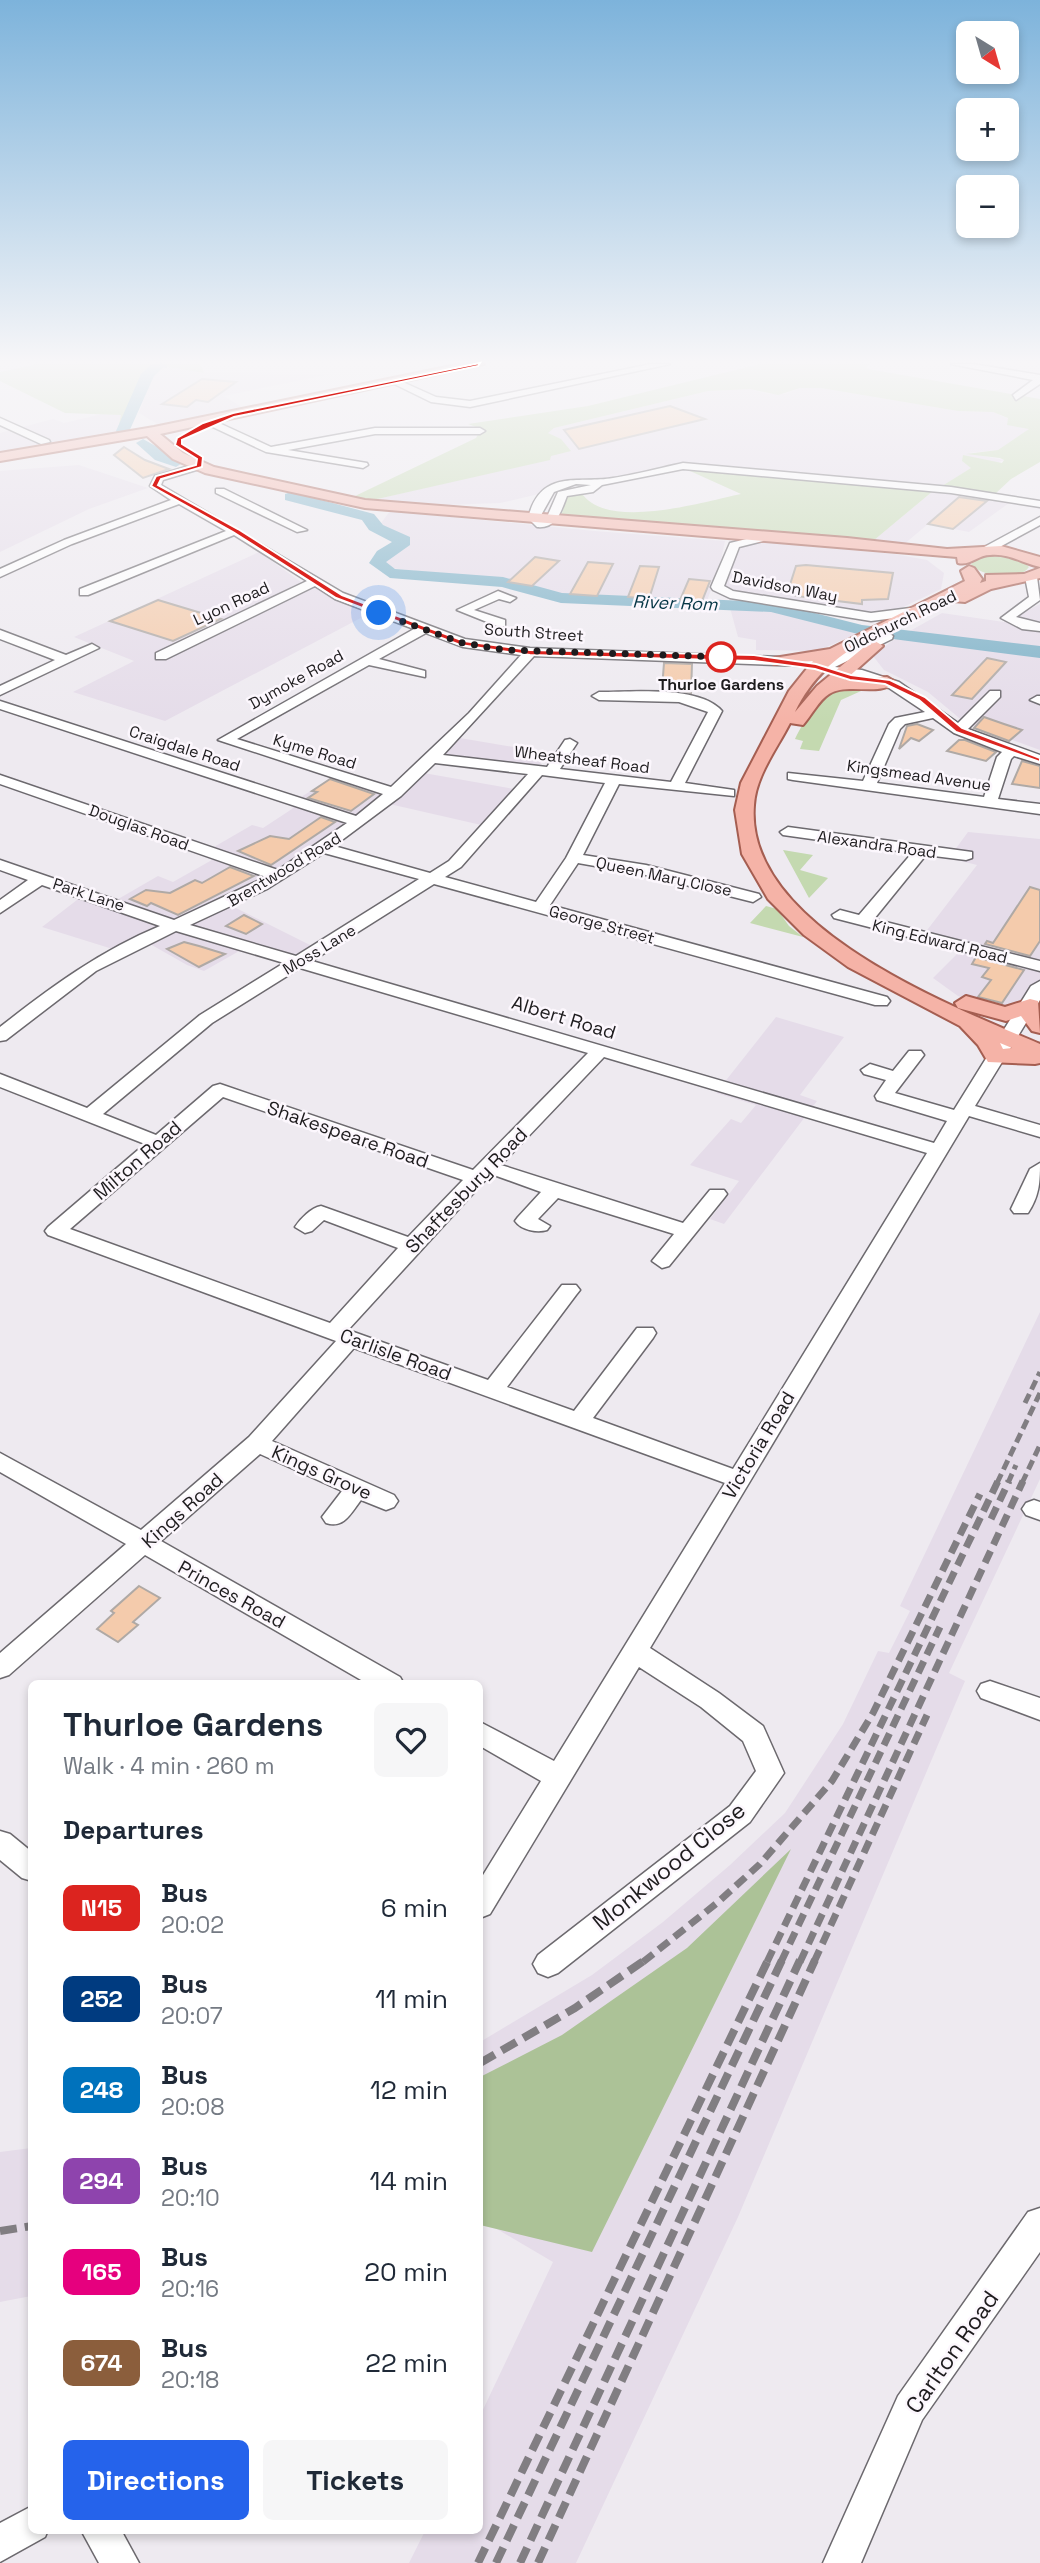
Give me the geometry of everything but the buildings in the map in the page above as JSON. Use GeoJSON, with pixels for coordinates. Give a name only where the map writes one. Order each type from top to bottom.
{"type":"FeatureCollection","features":[{"type":"Feature","properties":{"kind":"main road"},"geometry":{"type":"LineString","coordinates":[[266,484],[331,499],[401,508],[895,552],[929,557],[1009,580]]}},
{"type":"Feature","properties":{"kind":"main road"},"geometry":{"type":"LineString","coordinates":[[542,521],[847,542],[947,553],[979,552],[1035,575]]}},
{"type":"Feature","properties":{"kind":"main road"},"geometry":{"type":"LineString","coordinates":[[967,570],[962,562],[979,552]]}},
{"type":"Feature","properties":{"kind":"main road","name":"Oldchurch Road"},"geometry":{"type":"LineString","coordinates":[[842,673],[867,652],[884,632],[918,611],[972,584],[974,579],[967,570]]}},
{"type":"Feature","properties":{"kind":"main road","name":"Oldchurch Road"},"geometry":{"type":"LineString","coordinates":[[816,667],[838,652],[986,586],[1035,575]]}},
{"type":"Feature","properties":{"kind":"main road"},"geometry":{"type":"LineString","coordinates":[[804,684],[786,662],[838,652]]}},
{"type":"Feature","properties":{"kind":"main road"},"geometry":{"type":"LineString","coordinates":[[867,652],[868,663],[887,682]]}},
{"type":"Feature","properties":{"kind":"main road"},"geometry":{"type":"LineString","coordinates":[[816,667],[754,773],[744,811],[751,852],[785,906],[812,932],[849,960],[967,1020],[988,1042],[1040,1040]]}},
{"type":"Feature","properties":{"kind":"main road"},"geometry":{"type":"LineString","coordinates":[[842,673],[800,716],[767,780],[762,813],[767,851],[785,884],[815,917],[858,951],[901,976],[944,996],[994,1013],[1035,1016]]}},
{"type":"Feature","properties":{"kind":"main road"},"geometry":{"type":"LineString","coordinates":[[823,690],[854,683],[887,682]]}},
{"type":"Feature","properties":{"kind":"main road"},"geometry":{"type":"LineString","coordinates":[[944,996],[1020,1054],[1040,1058]]}},
{"type":"Feature","properties":{"kind":"main road"},"geometry":{"type":"LineString","coordinates":[[1006,1041],[1040,1052]]}},
{"type":"Feature","properties":{"kind":"street","name":"South Street"},"geometry":{"type":"LineString","coordinates":[[155,484],[339,596],[422,630],[463,643],[530,652],[786,662],[801,667],[816,667],[850,677],[887,682],[922,698],[959,730],[1040,760]]}},
{"type":"Feature","properties":{"kind":"street"},"geometry":{"type":"LineString","coordinates":[[570,487],[542,521],[536,510],[550,490],[570,487],[590,490],[596,488],[596,484]]}},
{"type":"Feature","properties":{"kind":"street"},"geometry":{"type":"LineString","coordinates":[[882,484],[951,490],[1040,504]]}},
{"type":"Feature","properties":{"kind":"street"},"geometry":{"type":"LineString","coordinates":[[220,491],[301,530]]}},
{"type":"Feature","properties":{"kind":"street"},"geometry":{"type":"LineString","coordinates":[[0,573],[68,542],[180,500]]}},
{"type":"Feature","properties":{"kind":"street"},"geometry":{"type":"LineString","coordinates":[[209,516],[250,505]]}},
{"type":"Feature","properties":{"kind":"street"},"geometry":{"type":"LineString","coordinates":[[1040,520],[1019,534],[1009,546],[1035,575],[1007,618],[1040,627]]}},
{"type":"Feature","properties":{"kind":"street"},"geometry":{"type":"LineString","coordinates":[[84,592],[235,531]]}},
{"type":"Feature","properties":{"kind":"street"},"geometry":{"type":"LineString","coordinates":[[979,552],[1007,537],[1019,534]]}},
{"type":"Feature","properties":{"kind":"street","name":"Davidson Way"},"geometry":{"type":"LineString","coordinates":[[759,540],[734,545],[717,587],[730,594],[871,617],[918,611]]}},
{"type":"Feature","properties":{"kind":"street","name":"Lyon Road"},"geometry":{"type":"LineString","coordinates":[[161,656],[316,582]]}},
{"type":"Feature","properties":{"kind":"street"},"geometry":{"type":"LineString","coordinates":[[463,643],[505,621],[463,610],[498,595],[510,598]]}},
{"type":"Feature","properties":{"kind":"street","name":"Dymoke Road"},"geometry":{"type":"LineString","coordinates":[[225,740],[422,630]]}},
{"type":"Feature","properties":{"kind":"street"},"geometry":{"type":"LineString","coordinates":[[816,667],[836,664],[884,632]]}},
{"type":"Feature","properties":{"kind":"street"},"geometry":{"type":"LineString","coordinates":[[0,634],[66,660]]}},
{"type":"Feature","properties":{"kind":"street"},"geometry":{"type":"LineString","coordinates":[[0,691],[92,648]]}},
{"type":"Feature","properties":{"kind":"street","name":"Brentwood Road"},"geometry":{"type":"LineString","coordinates":[[0,1035],[85,971],[119,951],[215,910],[279,876],[360,822],[397,793],[432,758],[530,652]]}},
{"type":"Feature","properties":{"kind":"street"},"geometry":{"type":"LineString","coordinates":[[366,660],[421,674]]}},
{"type":"Feature","properties":{"kind":"street"},"geometry":{"type":"LineString","coordinates":[[804,684],[815,682],[824,674],[842,673]]}},
{"type":"Feature","properties":{"kind":"street"},"geometry":{"type":"LineString","coordinates":[[959,730],[995,694]]}},
{"type":"Feature","properties":{"kind":"street"},"geometry":{"type":"LineString","coordinates":[[599,696],[692,699],[712,706],[715,710],[676,788]]}},
{"type":"Feature","properties":{"kind":"street","name":"Craigdale Road"},"geometry":{"type":"LineString","coordinates":[[0,705],[360,822]]}},
{"type":"Feature","properties":{"kind":"street"},"geometry":{"type":"LineString","coordinates":[[869,785],[894,727],[900,721],[938,713]]}},
{"type":"Feature","properties":{"kind":"street","name":"Kyme Road"},"geometry":{"type":"LineString","coordinates":[[225,740],[397,793]]}},
{"type":"Feature","properties":{"kind":"street","name":"Moss Lane"},"geometry":{"type":"LineString","coordinates":[[89,1116],[206,1018],[456,864],[570,743]]}},
{"type":"Feature","properties":{"kind":"street"},"geometry":{"type":"LineString","coordinates":[[990,802],[1004,757],[1013,750]]}},
{"type":"Feature","properties":{"kind":"street","name":"Wheatsheaf Road"},"geometry":{"type":"LineString","coordinates":[[432,758],[729,793]]}},
{"type":"Feature","properties":{"kind":"street","name":"Kingsmead Avenue"},"geometry":{"type":"LineString","coordinates":[[793,776],[1040,809]]}},
{"type":"Feature","properties":{"kind":"street","name":"Douglas Road"},"geometry":{"type":"LineString","coordinates":[[0,779],[279,876]]}},
{"type":"Feature","properties":{"kind":"street"},"geometry":{"type":"LineString","coordinates":[[541,907],[574,858],[613,781]]}},
{"type":"Feature","properties":{"kind":"street","name":"Alexandra Road"},"geometry":{"type":"LineString","coordinates":[[788,832],[966,855]]}},
{"type":"Feature","properties":{"kind":"street","name":"George Street"},"geometry":{"type":"LineString","coordinates":[[322,848],[880,997]]}},
{"type":"Feature","properties":{"kind":"street"},"geometry":{"type":"LineString","coordinates":[[862,922],[922,850]]}},
{"type":"Feature","properties":{"kind":"street","name":"Queen Mary Close"},"geometry":{"type":"LineString","coordinates":[[574,858],[646,870],[753,897]]}},
{"type":"Feature","properties":{"kind":"street","name":"Park Lane"},"geometry":{"type":"LineString","coordinates":[[0,865],[176,926]]}},
{"type":"Feature","properties":{"kind":"street"},"geometry":{"type":"LineString","coordinates":[[0,908],[41,878]]}},
{"type":"Feature","properties":{"kind":"street","name":"King Edward Road"},"geometry":{"type":"LineString","coordinates":[[840,915],[1040,966]]}},
{"type":"Feature","properties":{"kind":"street","name":"Albert Road"},"geometry":{"type":"LineString","coordinates":[[176,926],[938,1150]]}},
{"type":"Feature","properties":{"kind":"street","name":"Victoria Road"},"geometry":{"type":"LineString","coordinates":[[483,1900],[1006,1041],[1035,1016],[1040,986]]}},
{"type":"Feature","properties":{"kind":"street","name":"Shaftesbury Road"},"geometry":{"type":"LineString","coordinates":[[343,1335],[411,1246],[600,1051]]}},
{"type":"Feature","properties":{"kind":"street"},"geometry":{"type":"LineString","coordinates":[[915,1055],[884,1096],[1040,1131]]}},
{"type":"Feature","properties":{"kind":"street"},"geometry":{"type":"LineString","coordinates":[[870,1070],[898,1078]]}},
{"type":"Feature","properties":{"kind":"street"},"geometry":{"type":"LineString","coordinates":[[0,1080],[157,1142]]}},
{"type":"Feature","properties":{"kind":"street","name":"Shakespeare Road"},"geometry":{"type":"LineString","coordinates":[[220,1090],[483,1172],[554,1189],[687,1231]]}},
{"type":"Feature","properties":{"kind":"street","name":"Milton Road"},"geometry":{"type":"LineString","coordinates":[[55,1231],[220,1090]]}},
{"type":"Feature","properties":{"kind":"street"},"geometry":{"type":"LineString","coordinates":[[1020,1209],[1040,1168]]}},
{"type":"Feature","properties":{"kind":"street"},"geometry":{"type":"LineString","coordinates":[[540,1226],[525,1221],[554,1189]]}},
{"type":"Feature","properties":{"kind":"street"},"geometry":{"type":"LineString","coordinates":[[662,1261],[717,1194]]}},
{"type":"Feature","properties":{"kind":"street"},"geometry":{"type":"LineString","coordinates":[[305,1227],[337,1198]]}},
{"type":"Feature","properties":{"kind":"street"},"geometry":{"type":"LineString","coordinates":[[321,1212],[411,1246]]}},
{"type":"Feature","properties":{"kind":"street","name":"Carlisle Road"},"geometry":{"type":"LineString","coordinates":[[55,1231],[737,1479]]}},
{"type":"Feature","properties":{"kind":"street"},"geometry":{"type":"LineString","coordinates":[[493,1389],[569,1290]]}},
{"type":"Feature","properties":{"kind":"street"},"geometry":{"type":"LineString","coordinates":[[580,1420],[645,1334]]}},
{"type":"Feature","properties":{"kind":"street","name":"Kings Road"},"geometry":{"type":"LineString","coordinates":[[0,1668],[145,1544],[257,1443],[343,1335]]}},
{"type":"Feature","properties":{"kind":"street","name":"Kings Grove"},"geometry":{"type":"LineString","coordinates":[[257,1443],[386,1501]]}},
{"type":"Feature","properties":{"kind":"street","name":"Princes Road"},"geometry":{"type":"LineString","coordinates":[[0,1461],[384,1680]]}},
{"type":"Feature","properties":{"kind":"street"},"geometry":{"type":"LineString","coordinates":[[334,1517],[357,1488]]}},
{"type":"Feature","properties":{"kind":"street","name":"Monkwood Close"},"geometry":{"type":"LineString","coordinates":[[548,1964],[740,1815],[770,1773],[754,1734],[710,1700],[635,1652]]}},
{"type":"Feature","properties":{"kind":"street"},"geometry":{"type":"LineString","coordinates":[[989,1691],[1040,1709]]}},
{"type":"Feature","properties":{"kind":"street"},"geometry":{"type":"LineString","coordinates":[[483,1735],[559,1777]]}},
{"type":"Feature","properties":{"kind":"street"},"geometry":{"type":"LineString","coordinates":[[0,1843],[28,1866]]}},
{"type":"Feature","properties":{"kind":"street","name":"Carlton Road"},"geometry":{"type":"LineString","coordinates":[[842,2563],[910,2408],[1040,2224]]}},
{"type":"Feature","properties":{"kind":"street"},"geometry":{"type":"LineString","coordinates":[[0,2544],[28,2526]]}},
{"type":"Feature","properties":{"kind":"street"},"geometry":{"type":"LineString","coordinates":[[102,2534],[120,2563]]}},
{"type":"Feature","properties":{"kind":"shaded area"},"geometry":{"type":"Polygon","coordinates":[[[0,484],[135,484],[148,488],[89,509],[0,552],[0,484]]]}},
{"type":"Feature","properties":{"kind":"shaded area"},"geometry":{"type":"Polygon","coordinates":[[[443,484],[583,484],[500,503],[444,505],[373,500],[443,484]]]}},
{"type":"Feature","properties":{"kind":"shaded area"},"geometry":{"type":"Polygon","coordinates":[[[916,484],[946,484],[942,486],[916,484]]]}},
{"type":"Feature","properties":{"kind":"shaded area"},"geometry":{"type":"Polygon","coordinates":[[[933,491],[1009,503],[969,532],[928,524],[903,545],[873,541],[933,491]]]}},
{"type":"Feature","properties":{"kind":"shaded area"},"geometry":{"type":"Polygon","coordinates":[[[390,511],[725,541],[719,569],[706,603],[556,595],[500,578],[448,579],[443,574],[381,567],[407,537],[376,530],[390,511]]]}},
{"type":"Feature","properties":{"kind":"shaded area"},"geometry":{"type":"Polygon","coordinates":[[[751,541],[894,554],[927,560],[944,573],[941,589],[876,620],[765,601],[721,587],[740,545],[751,541]]]}},
{"type":"Feature","properties":{"kind":"shaded area"},"geometry":{"type":"Polygon","coordinates":[[[259,552],[301,582],[374,611],[165,721],[73,692],[134,661],[74,637],[259,552]]]}},
{"type":"Feature","properties":{"kind":"shaded area"},"geometry":{"type":"Polygon","coordinates":[[[1040,604],[1040,750],[964,722],[928,692],[884,670],[873,656],[892,641],[942,613],[1004,622],[1040,604]]]}},
{"type":"Feature","properties":{"kind":"shaded area"},"geometry":{"type":"Polygon","coordinates":[[[730,608],[769,608],[861,632],[817,651],[756,650],[756,640],[738,637],[730,608]]]}},
{"type":"Feature","properties":{"kind":"shaded area"},"geometry":{"type":"Polygon","coordinates":[[[460,738],[549,753],[538,767],[445,755],[460,738]]]}},
{"type":"Feature","properties":{"kind":"shaded area"},"geometry":{"type":"Polygon","coordinates":[[[418,772],[520,790],[490,827],[385,803],[228,904],[314,947],[294,959],[248,946],[204,971],[187,965],[143,940],[119,951],[42,927],[86,893],[113,902],[158,876],[173,882],[219,856],[207,851],[252,825],[263,828],[292,809],[301,797],[335,776],[390,792],[418,772]]]}},
{"type":"Feature","properties":{"kind":"shaded area"},"geometry":{"type":"Polygon","coordinates":[[[968,832],[1040,839],[1040,1026],[958,996],[933,978],[959,952],[918,942],[977,865],[949,858],[968,832]]]}},
{"type":"Feature","properties":{"kind":"shaded area"},"geometry":{"type":"Polygon","coordinates":[[[776,1017],[844,1037],[800,1095],[817,1101],[724,1224],[710,1219],[739,1181],[690,1165],[731,1119],[741,1123],[756,1105],[716,1093],[776,1017]]]}},
{"type":"Feature","properties":{"kind":"shaded area"},"geometry":{"type":"Polygon","coordinates":[[[1040,1312],[1040,1479],[949,1673],[965,1681],[738,2217],[576,2563],[409,2563],[424,2534],[483,2534],[483,2410],[553,2262],[483,2221],[483,2040],[592,1975],[663,1922],[730,1865],[785,1813],[843,1724],[878,1651],[889,1653],[910,1611],[900,1606],[1040,1312]]]}},
{"type":"Feature","properties":{"kind":"shaded area"},"geometry":{"type":"Polygon","coordinates":[[[28,2148],[28,2297],[0,2302],[0,2152],[28,2148]]]}},
{"type":"Feature","properties":{"kind":"green space"},"geometry":{"type":"Polygon","coordinates":[[[381,484],[446,484],[373,500],[353,497],[381,484]]]}},
{"type":"Feature","properties":{"kind":"green space"},"geometry":{"type":"Polygon","coordinates":[[[718,484],[850,484],[933,491],[873,541],[561,516],[568,494],[583,495],[596,505],[614,511],[635,512],[658,511],[741,494],[718,484]]]}},
{"type":"Feature","properties":{"kind":"green space"},"geometry":{"type":"Polygon","coordinates":[[[946,484],[1006,484],[995,494],[942,486],[946,484]]]}},
{"type":"Feature","properties":{"kind":"green space"},"geometry":{"type":"Polygon","coordinates":[[[987,555],[1022,560],[1029,567],[1018,575],[1001,576],[992,575],[971,565],[974,559],[987,555]]]}},
{"type":"Feature","properties":{"kind":"green space"},"geometry":{"type":"Polygon","coordinates":[[[870,687],[841,700],[819,751],[800,749],[803,741],[795,739],[816,704],[831,693],[870,687]]]}},
{"type":"Feature","properties":{"kind":"green space"},"geometry":{"type":"Polygon","coordinates":[[[783,850],[813,855],[800,870],[828,878],[809,898],[783,850]]]}},
{"type":"Feature","properties":{"kind":"green space"},"geometry":{"type":"Polygon","coordinates":[[[766,906],[777,909],[789,926],[803,937],[750,923],[766,906]]]}},
{"type":"Feature","properties":{"kind":"green space"},"geometry":{"type":"Polygon","coordinates":[[[791,1849],[592,2252],[483,2226],[483,2075],[562,2035],[687,1948],[791,1849]]]}},
{"type":"Feature","properties":{"kind":"waterway","name":"River Rom"},"geometry":{"type":"LineString","coordinates":[[291,497],[368,517],[375,525]]}},
{"type":"Feature","properties":{"kind":"waterway","name":"River Rom"},"geometry":{"type":"LineString","coordinates":[[375,527],[404,541],[383,555],[377,563],[390,573],[503,582],[561,598],[771,607],[862,630],[1040,652]]}},
{"type":"Feature","properties":{"kind":"railway"},"geometry":{"type":"LineString","coordinates":[[1025,1403],[1040,1372]]}},
{"type":"Feature","properties":{"kind":"railway"},"geometry":{"type":"LineString","coordinates":[[997,1483],[1040,1393]]}},
{"type":"Feature","properties":{"kind":"railway"},"geometry":{"type":"LineString","coordinates":[[1022,1483],[1040,1445]]}},
{"type":"Feature","properties":{"kind":"railway"},"geometry":{"type":"LineString","coordinates":[[1008,1483],[1016,1465]]}},
{"type":"Feature","properties":{"kind":"railway"},"geometry":{"type":"LineString","coordinates":[[767,1962],[998,1481]]}},
{"type":"Feature","properties":{"kind":"railway"},"geometry":{"type":"LineString","coordinates":[[991,1519],[1009,1481]]}},
{"type":"Feature","properties":{"kind":"railway"},"geometry":{"type":"LineString","coordinates":[[800,1962],[1023,1481]]}},
{"type":"Feature","properties":{"kind":"railway"},"geometry":{"type":"LineString","coordinates":[[643,1962],[717,1903],[760,1864],[832,1781],[873,1713],[980,1494]]}},
{"type":"Feature","properties":{"kind":"railway"},"geometry":{"type":"LineString","coordinates":[[781,1962],[940,1627]]}},
{"type":"Feature","properties":{"kind":"railway"},"geometry":{"type":"LineString","coordinates":[[814,1962],[927,1715]]}},
{"type":"Feature","properties":{"kind":"railway"},"geometry":{"type":"LineString","coordinates":[[483,2061],[575,2008],[645,1960]]}},
{"type":"Feature","properties":{"kind":"railway"},"geometry":{"type":"LineString","coordinates":[[478,2563],[768,1960]]}},
{"type":"Feature","properties":{"kind":"railway"},"geometry":{"type":"LineString","coordinates":[[496,2563],[782,1960]]}},
{"type":"Feature","properties":{"kind":"railway"},"geometry":{"type":"LineString","coordinates":[[520,2563],[800,1960]]}},
{"type":"Feature","properties":{"kind":"railway"},"geometry":{"type":"LineString","coordinates":[[538,2563],[815,1960]]}},
{"type":"Feature","properties":{"kind":"railway"},"geometry":{"type":"LineString","coordinates":[[0,2231],[28,2227]]}},
{"type":"Feature","properties":{"kind":"bus line","name":"N15"},"geometry":{"type":"LineString","coordinates":[[154,484],[339,596],[422,630],[463,643],[484,648],[530,652],[754,658],[792,662],[801,667],[816,667],[850,677],[887,682],[922,698],[959,730],[1040,760]]}},
{"type":"Feature","properties":{"kind":"place","name":"Thurloe Gardens"},"geometry":{"type":"Point","coordinates":[721,657]}},
{"type":"Feature","properties":{"kind":"route"},"geometry":{"type":"LineString","coordinates":[[379,613],[422,630],[484,648],[530,652],[725,657],[721,657]]}}]}
